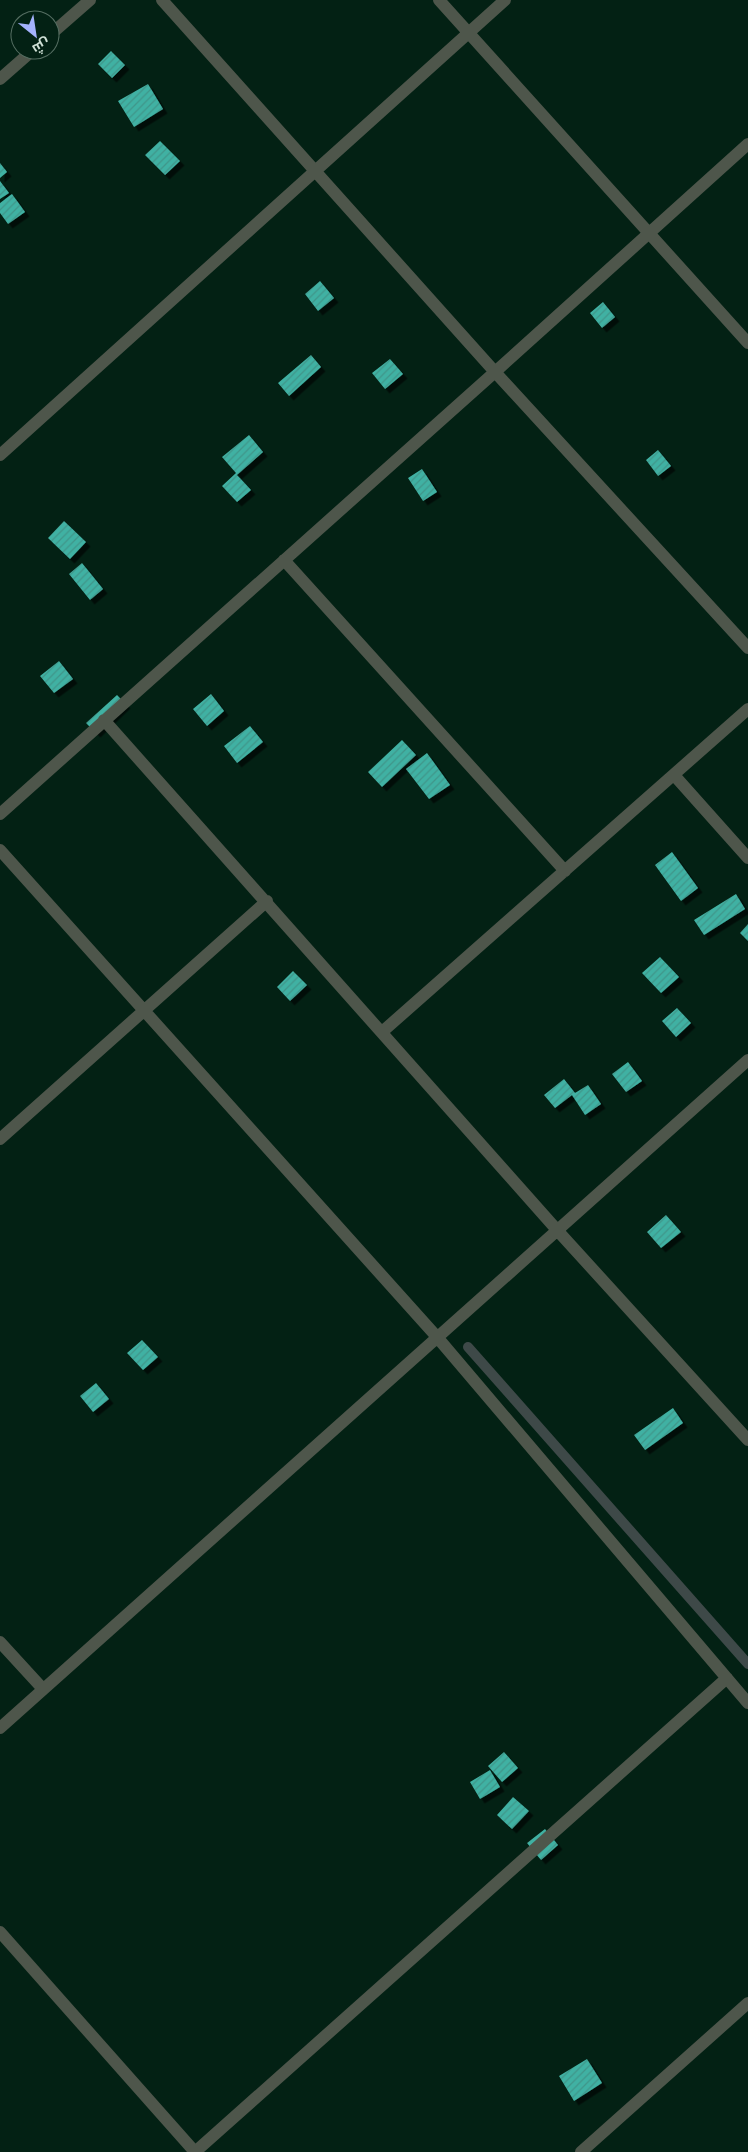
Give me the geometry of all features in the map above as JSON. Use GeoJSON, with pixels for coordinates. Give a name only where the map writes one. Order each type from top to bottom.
{"type":"FeatureCollection","features":[{"type":"Feature","properties":{"kind":"street"},"geometry":{"type":"LineString","coordinates":[[60,26],[90,0]]}},
{"type":"Feature","properties":{"kind":"street"},"geometry":{"type":"LineString","coordinates":[[162,0],[315,172],[748,648]]}},
{"type":"Feature","properties":{"kind":"street"},"geometry":{"type":"LineString","coordinates":[[439,0],[748,343]]}},
{"type":"Feature","properties":{"kind":"street"},"geometry":{"type":"LineString","coordinates":[[0,454],[505,0]]}},
{"type":"Feature","properties":{"kind":"street"},"geometry":{"type":"LineString","coordinates":[[0,79],[22,60]]}},
{"type":"Feature","properties":{"kind":"street"},"geometry":{"type":"LineString","coordinates":[[0,814],[496,372],[748,144]]}},
{"type":"Feature","properties":{"kind":"street"},"geometry":{"type":"LineString","coordinates":[[284,560],[564,871]]}},
{"type":"Feature","properties":{"kind":"street"},"geometry":{"type":"LineString","coordinates":[[382,1032],[748,709]]}},
{"type":"Feature","properties":{"kind":"street"},"geometry":{"type":"LineString","coordinates":[[104,720],[267,901],[557,1230],[748,1440]]}},
{"type":"Feature","properties":{"kind":"street"},"geometry":{"type":"LineString","coordinates":[[674,775],[748,858]]}},
{"type":"Feature","properties":{"kind":"street"},"geometry":{"type":"LineString","coordinates":[[0,850],[437,1338],[748,1704]]}},
{"type":"Feature","properties":{"kind":"street"},"geometry":{"type":"LineString","coordinates":[[0,1139],[267,901]]}},
{"type":"Feature","properties":{"kind":"street"},"geometry":{"type":"LineString","coordinates":[[0,1728],[748,1060]]}},
{"type":"Feature","properties":{"kind":"street"},"geometry":{"type":"LineString","coordinates":[[0,1642],[43,1689]]}},
{"type":"Feature","properties":{"kind":"street"},"geometry":{"type":"LineString","coordinates":[[0,1932],[195,2152],[727,1678]]}},
{"type":"Feature","properties":{"kind":"street"},"geometry":{"type":"LineString","coordinates":[[581,2152],[748,2003]]}},
{"type":"Feature","properties":{"kind":"building"},"geometry":{"type":"Polygon","coordinates":[[[111,51],[125,65],[112,78],[98,64],[111,51]]]}},
{"type":"Feature","properties":{"kind":"building"},"geometry":{"type":"Polygon","coordinates":[[[148,84],[163,109],[134,127],[118,101],[148,84]]]}},
{"type":"Feature","properties":{"kind":"building"},"geometry":{"type":"Polygon","coordinates":[[[160,141],[180,161],[165,175],[145,155],[160,141]]]}},
{"type":"Feature","properties":{"kind":"building"},"geometry":{"type":"Polygon","coordinates":[[[0,163],[7,172],[0,178],[0,163]]]}},
{"type":"Feature","properties":{"kind":"building"},"geometry":{"type":"Polygon","coordinates":[[[0,181],[9,193],[0,199],[0,181]]]}},
{"type":"Feature","properties":{"kind":"building"},"geometry":{"type":"Polygon","coordinates":[[[12,194],[25,212],[8,224],[0,213],[0,203],[12,194]]]}},
{"type":"Feature","properties":{"kind":"building"},"geometry":{"type":"Polygon","coordinates":[[[320,281],[334,298],[318,311],[305,294],[320,281]]]}},
{"type":"Feature","properties":{"kind":"building"},"geometry":{"type":"Polygon","coordinates":[[[603,302],[615,317],[602,328],[590,313],[603,302]]]}},
{"type":"Feature","properties":{"kind":"building"},"geometry":{"type":"Polygon","coordinates":[[[311,355],[321,367],[289,396],[278,383],[311,355]]]}},
{"type":"Feature","properties":{"kind":"building"},"geometry":{"type":"Polygon","coordinates":[[[390,359],[403,374],[385,389],[372,373],[390,359]]]}},
{"type":"Feature","properties":{"kind":"building"},"geometry":{"type":"Polygon","coordinates":[[[249,435],[263,452],[237,475],[251,490],[237,502],[222,486],[236,473],[222,457],[249,435]]]}},
{"type":"Feature","properties":{"kind":"building"},"geometry":{"type":"Polygon","coordinates":[[[658,450],[671,466],[658,476],[646,460],[658,450]]]}},
{"type":"Feature","properties":{"kind":"building"},"geometry":{"type":"Polygon","coordinates":[[[422,469],[437,492],[423,501],[408,478],[422,469]]]}},
{"type":"Feature","properties":{"kind":"building"},"geometry":{"type":"Polygon","coordinates":[[[64,521],[86,542],[70,559],[48,538],[64,521]]]}},
{"type":"Feature","properties":{"kind":"building"},"geometry":{"type":"Polygon","coordinates":[[[82,563],[103,589],[90,600],[69,574],[82,563]]]}},
{"type":"Feature","properties":{"kind":"building"},"geometry":{"type":"Polygon","coordinates":[[[59,661],[73,679],[54,693],[40,676],[59,661]]]}},
{"type":"Feature","properties":{"kind":"building"},"geometry":{"type":"Polygon","coordinates":[[[211,694],[224,711],[207,726],[193,709],[211,694]]]}},
{"type":"Feature","properties":{"kind":"building"},"geometry":{"type":"Polygon","coordinates":[[[117,695],[126,704],[96,733],[86,723],[117,695]]]}},
{"type":"Feature","properties":{"kind":"building"},"geometry":{"type":"Polygon","coordinates":[[[250,726],[263,742],[237,763],[224,746],[250,726]]]}},
{"type":"Feature","properties":{"kind":"building"},"geometry":{"type":"Polygon","coordinates":[[[402,740],[416,755],[382,787],[368,772],[402,740]]]}},
{"type":"Feature","properties":{"kind":"building"},"geometry":{"type":"Polygon","coordinates":[[[427,753],[450,785],[429,799],[406,769],[427,753]]]}},
{"type":"Feature","properties":{"kind":"building"},"geometry":{"type":"Polygon","coordinates":[[[672,852],[698,888],[681,901],[655,865],[672,852]]]}},
{"type":"Feature","properties":{"kind":"building"},"geometry":{"type":"Polygon","coordinates":[[[736,894],[745,909],[704,935],[694,920],[736,894]]]}},
{"type":"Feature","properties":{"kind":"building"},"geometry":{"type":"Polygon","coordinates":[[[748,924],[748,941],[740,933],[748,924]]]}},
{"type":"Feature","properties":{"kind":"building"},"geometry":{"type":"Polygon","coordinates":[[[660,957],[679,977],[661,993],[642,973],[660,957]]]}},
{"type":"Feature","properties":{"kind":"building"},"geometry":{"type":"Polygon","coordinates":[[[293,971],[307,985],[290,1001],[277,987],[293,971]]]}},
{"type":"Feature","properties":{"kind":"building"},"geometry":{"type":"Polygon","coordinates":[[[677,1008],[691,1023],[676,1037],[662,1021],[677,1008]]]}},
{"type":"Feature","properties":{"kind":"building"},"geometry":{"type":"Polygon","coordinates":[[[628,1062],[642,1081],[626,1092],[612,1074],[628,1062]]]}},
{"type":"Feature","properties":{"kind":"building"},"geometry":{"type":"Polygon","coordinates":[[[564,1079],[575,1093],[588,1085],[601,1104],[585,1115],[572,1095],[555,1108],[544,1095],[564,1079]]]}},
{"type":"Feature","properties":{"kind":"building"},"geometry":{"type":"Polygon","coordinates":[[[666,1215],[681,1232],[661,1248],[647,1232],[666,1215]]]}},
{"type":"Feature","properties":{"kind":"building"},"geometry":{"type":"Polygon","coordinates":[[[142,1340],[158,1357],[143,1370],[127,1353],[142,1340]]]}},
{"type":"Feature","properties":{"kind":"building"},"geometry":{"type":"Polygon","coordinates":[[[96,1383],[109,1399],[93,1412],[80,1396],[96,1383]]]}},
{"type":"Feature","properties":{"kind":"building"},"geometry":{"type":"Polygon","coordinates":[[[673,1408],[683,1423],[645,1450],[634,1435],[673,1408]]]}},
{"type":"Feature","properties":{"kind":"building"},"geometry":{"type":"Polygon","coordinates":[[[504,1752],[518,1768],[502,1782],[488,1766],[504,1752]]]}},
{"type":"Feature","properties":{"kind":"building"},"geometry":{"type":"Polygon","coordinates":[[[490,1770],[500,1787],[480,1799],[470,1782],[490,1770]]]}},
{"type":"Feature","properties":{"kind":"building"},"geometry":{"type":"Polygon","coordinates":[[[513,1797],[529,1811],[512,1829],[497,1815],[513,1797]]]}},
{"type":"Feature","properties":{"kind":"building"},"geometry":{"type":"Polygon","coordinates":[[[545,1829],[558,1845],[541,1860],[527,1843],[545,1829]]]}},
{"type":"Feature","properties":{"kind":"building"},"geometry":{"type":"Polygon","coordinates":[[[587,2059],[602,2083],[574,2101],[559,2076],[587,2059]]]}},
{"type":"Feature","properties":{"kind":"waterway"},"geometry":{"type":"LineString","coordinates":[[468,1347],[748,1664]]}}]}
